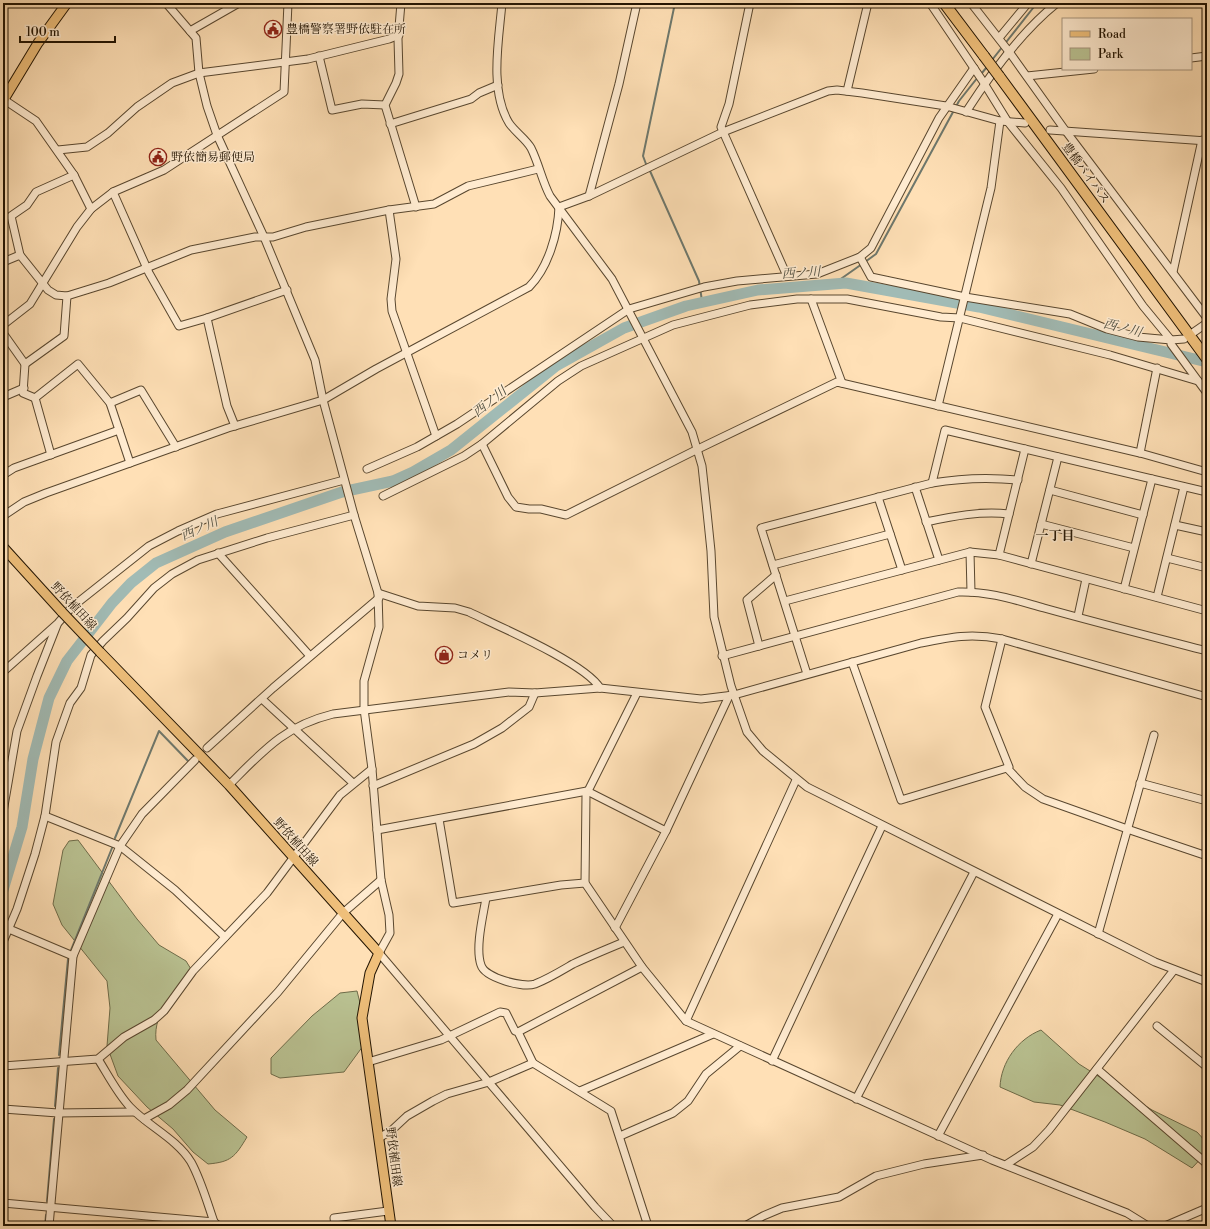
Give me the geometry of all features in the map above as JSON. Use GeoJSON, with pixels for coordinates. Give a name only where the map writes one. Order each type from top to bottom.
{"type":"FeatureCollection","features":[{"type":"Feature","properties":{"kind":"highway","name":"豊橋バイパス"},"geometry":{"type":"LineString","coordinates":[[944,3],[1205,355]]}},
{"type":"Feature","properties":{"kind":"main road"},"geometry":{"type":"LineString","coordinates":[[3,99],[38,43],[67,3]]}},
{"type":"Feature","properties":{"kind":"main road","name":"野依植田線"},"geometry":{"type":"LineString","coordinates":[[3,547],[100,652],[229,784],[379,953],[370,973],[362,1018],[391,1226]]}},
{"type":"Feature","properties":{"kind":"street"},"geometry":{"type":"LineString","coordinates":[[166,3],[196,38],[199,73],[207,106],[217,135],[264,237],[316,360],[323,400],[344,480],[378,595],[379,627],[364,680],[364,709],[372,769],[381,880],[389,915],[390,933],[379,953],[594,1207],[613,1226]]}},
{"type":"Feature","properties":{"kind":"street"},"geometry":{"type":"LineString","coordinates":[[190,31],[239,3]]}},
{"type":"Feature","properties":{"kind":"street"},"geometry":{"type":"LineString","coordinates":[[4,321],[30,304],[77,227],[91,209],[113,192],[164,170],[284,92],[288,3]]}},
{"type":"Feature","properties":{"kind":"street"},"geometry":{"type":"LineString","coordinates":[[401,3],[400,35],[398,39],[399,74],[385,104],[416,207]]}},
{"type":"Feature","properties":{"kind":"street"},"geometry":{"type":"LineString","coordinates":[[502,3],[496,69],[505,114],[510,124],[531,148],[543,183],[550,196],[612,279],[629,309],[642,339],[692,432],[698,449],[702,466],[711,551],[713,608],[722,656],[732,696],[747,732],[763,751],[796,780],[807,787],[1098,934],[1174,970],[1207,982]]}},
{"type":"Feature","properties":{"kind":"street"},"geometry":{"type":"LineString","coordinates":[[589,196],[619,84],[637,3]]}},
{"type":"Feature","properties":{"kind":"street"},"geometry":{"type":"LineString","coordinates":[[750,3],[729,104],[721,127],[787,276]]}},
{"type":"Feature","properties":{"kind":"street"},"geometry":{"type":"LineString","coordinates":[[847,91],[868,3]]}},
{"type":"Feature","properties":{"kind":"street"},"geometry":{"type":"LineString","coordinates":[[930,3],[984,82],[1008,122],[1053,177],[1139,300],[1207,393]]}},
{"type":"Feature","properties":{"kind":"street"},"geometry":{"type":"LineString","coordinates":[[971,3],[1009,51],[1065,130],[1207,318]]}},
{"type":"Feature","properties":{"kind":"street"},"geometry":{"type":"LineString","coordinates":[[1000,40],[1028,3]]}},
{"type":"Feature","properties":{"kind":"street"},"geometry":{"type":"LineString","coordinates":[[964,111],[984,82],[1009,51],[1038,19],[1057,3]]}},
{"type":"Feature","properties":{"kind":"street"},"geometry":{"type":"LineString","coordinates":[[58,150],[87,146],[108,133],[137,107],[172,83],[199,73],[286,63],[389,39],[400,35]]}},
{"type":"Feature","properties":{"kind":"street"},"geometry":{"type":"LineString","coordinates":[[319,56],[332,110],[362,104],[385,104]]}},
{"type":"Feature","properties":{"kind":"street"},"geometry":{"type":"LineString","coordinates":[[1192,58],[1207,56]]}},
{"type":"Feature","properties":{"kind":"street"},"geometry":{"type":"LineString","coordinates":[[367,469],[416,447],[436,436],[629,309],[700,288],[737,281],[817,274],[860,258],[871,248],[948,106],[975,70]]}},
{"type":"Feature","properties":{"kind":"street"},"geometry":{"type":"LineString","coordinates":[[1027,76],[1084,70]]}},
{"type":"Feature","properties":{"kind":"street"},"geometry":{"type":"LineString","coordinates":[[390,124],[470,99],[479,93],[498,85]]}},
{"type":"Feature","properties":{"kind":"street"},"geometry":{"type":"LineString","coordinates":[[559,207],[589,196],[723,132],[823,93],[837,90],[948,106],[1000,121],[1025,123]]}},
{"type":"Feature","properties":{"kind":"street"},"geometry":{"type":"LineString","coordinates":[[3,99],[36,121],[58,150],[74,175],[91,209]]}},
{"type":"Feature","properties":{"kind":"street"},"geometry":{"type":"LineString","coordinates":[[938,406],[991,188],[1000,121]]}},
{"type":"Feature","properties":{"kind":"street"},"geometry":{"type":"LineString","coordinates":[[1050,130],[1204,141],[1173,272]]}},
{"type":"Feature","properties":{"kind":"street"},"geometry":{"type":"LineString","coordinates":[[74,175],[36,192],[27,205],[11,216],[20,255],[43,284],[56,295],[67,296],[109,283],[147,266],[191,250],[264,237],[273,237],[306,227],[389,210],[434,204],[468,186],[538,169]]}},
{"type":"Feature","properties":{"kind":"street"},"geometry":{"type":"LineString","coordinates":[[113,192],[147,266],[179,326],[207,318],[286,290]]}},
{"type":"Feature","properties":{"kind":"street"},"geometry":{"type":"LineString","coordinates":[[3,516],[24,502],[130,463],[235,426],[323,400],[407,352],[529,287],[542,271],[559,220],[559,207]]}},
{"type":"Feature","properties":{"kind":"street"},"geometry":{"type":"LineString","coordinates":[[389,210],[396,258],[391,299],[392,311],[436,436]]}},
{"type":"Feature","properties":{"kind":"street"},"geometry":{"type":"LineString","coordinates":[[3,262],[20,255]]}},
{"type":"Feature","properties":{"kind":"street"},"geometry":{"type":"LineString","coordinates":[[860,258],[871,278],[964,298],[1070,314],[1107,329],[1138,337],[1171,342],[1184,339]]}},
{"type":"Feature","properties":{"kind":"street"},"geometry":{"type":"LineString","coordinates":[[25,364],[64,336],[67,296]]}},
{"type":"Feature","properties":{"kind":"street"},"geometry":{"type":"LineString","coordinates":[[383,496],[450,464],[482,444],[558,381],[581,366],[673,325],[750,306],[811,299],[846,299],[941,317],[960,318],[1197,379]]}},
{"type":"Feature","properties":{"kind":"street"},"geometry":{"type":"LineString","coordinates":[[811,299],[842,383]]}},
{"type":"Feature","properties":{"kind":"street"},"geometry":{"type":"LineString","coordinates":[[207,318],[227,406],[235,426]]}},
{"type":"Feature","properties":{"kind":"street"},"geometry":{"type":"LineString","coordinates":[[1194,332],[1207,323]]}},
{"type":"Feature","properties":{"kind":"street"},"geometry":{"type":"LineString","coordinates":[[3,333],[25,364],[23,393],[35,398]]}},
{"type":"Feature","properties":{"kind":"street"},"geometry":{"type":"LineString","coordinates":[[35,398],[78,364],[110,403],[130,463]]}},
{"type":"Feature","properties":{"kind":"street"},"geometry":{"type":"LineString","coordinates":[[1140,453],[1157,368]]}},
{"type":"Feature","properties":{"kind":"street"},"geometry":{"type":"LineString","coordinates":[[482,444],[508,497],[516,507],[541,509],[566,516],[833,383],[842,383],[1140,453],[1207,472]]}},
{"type":"Feature","properties":{"kind":"street"},"geometry":{"type":"LineString","coordinates":[[3,397],[24,388]]}},
{"type":"Feature","properties":{"kind":"street"},"geometry":{"type":"LineString","coordinates":[[110,403],[141,390],[176,447]]}},
{"type":"Feature","properties":{"kind":"street"},"geometry":{"type":"LineString","coordinates":[[35,398],[51,455]]}},
{"type":"Feature","properties":{"kind":"street"},"geometry":{"type":"LineString","coordinates":[[3,475],[14,468],[119,430]]}},
{"type":"Feature","properties":{"kind":"street"},"geometry":{"type":"LineString","coordinates":[[932,483],[946,430],[1207,492]]}},
{"type":"Feature","properties":{"kind":"street"},"geometry":{"type":"LineString","coordinates":[[1000,556],[1025,449]]}},
{"type":"Feature","properties":{"kind":"street"},"geometry":{"type":"LineString","coordinates":[[1031,564],[1058,457]]}},
{"type":"Feature","properties":{"kind":"street"},"geometry":{"type":"LineString","coordinates":[[807,674],[762,528],[932,483],[961,478],[991,477],[1018,480]]}},
{"type":"Feature","properties":{"kind":"street"},"geometry":{"type":"LineString","coordinates":[[1124,589],[1152,479]]}},
{"type":"Feature","properties":{"kind":"street"},"geometry":{"type":"LineString","coordinates":[[3,672],[58,623],[72,607],[149,546],[178,530],[217,514],[344,480]]}},
{"type":"Feature","properties":{"kind":"street"},"geometry":{"type":"LineString","coordinates":[[915,487],[939,560]]}},
{"type":"Feature","properties":{"kind":"street"},"geometry":{"type":"LineString","coordinates":[[1157,597],[1184,487]]}},
{"type":"Feature","properties":{"kind":"street"},"geometry":{"type":"LineString","coordinates":[[1050,490],[1143,515]]}},
{"type":"Feature","properties":{"kind":"street"},"geometry":{"type":"LineString","coordinates":[[878,497],[902,570]]}},
{"type":"Feature","properties":{"kind":"street"},"geometry":{"type":"LineString","coordinates":[[926,522],[961,514],[989,512],[1009,514]]}},
{"type":"Feature","properties":{"kind":"street"},"geometry":{"type":"LineString","coordinates":[[3,942],[35,854],[45,816],[56,742],[70,703],[81,688],[91,655],[154,588],[172,574],[198,560],[354,515]]}},
{"type":"Feature","properties":{"kind":"street"},"geometry":{"type":"LineString","coordinates":[[1041,524],[1134,548]]}},
{"type":"Feature","properties":{"kind":"street"},"geometry":{"type":"LineString","coordinates":[[1175,525],[1207,532]]}},
{"type":"Feature","properties":{"kind":"street"},"geometry":{"type":"LineString","coordinates":[[773,565],[890,534]]}},
{"type":"Feature","properties":{"kind":"street"},"geometry":{"type":"LineString","coordinates":[[970,552],[971,592]]}},
{"type":"Feature","properties":{"kind":"street"},"geometry":{"type":"LineString","coordinates":[[785,602],[970,552],[1000,556],[1207,611]]}},
{"type":"Feature","properties":{"kind":"street"},"geometry":{"type":"LineString","coordinates":[[218,553],[310,656]]}},
{"type":"Feature","properties":{"kind":"street"},"geometry":{"type":"LineString","coordinates":[[1167,558],[1207,568]]}},
{"type":"Feature","properties":{"kind":"street"},"geometry":{"type":"LineString","coordinates":[[759,646],[747,600],[776,575]]}},
{"type":"Feature","properties":{"kind":"street"},"geometry":{"type":"LineString","coordinates":[[1078,616],[1086,579]]}},
{"type":"Feature","properties":{"kind":"street"},"geometry":{"type":"LineString","coordinates":[[722,656],[958,592],[989,593],[1207,651]]}},
{"type":"Feature","properties":{"kind":"street"},"geometry":{"type":"LineString","coordinates":[[207,748],[378,595]]}},
{"type":"Feature","properties":{"kind":"street"},"geometry":{"type":"LineString","coordinates":[[378,595],[418,606],[455,608],[469,612],[551,652],[587,673],[595,680],[600,688]]}},
{"type":"Feature","properties":{"kind":"street"},"geometry":{"type":"LineString","coordinates":[[3,812],[17,731],[36,676],[58,623]]}},
{"type":"Feature","properties":{"kind":"street"},"geometry":{"type":"LineString","coordinates":[[229,784],[271,744],[294,728],[313,719],[364,709],[509,692],[535,693],[600,688],[701,699],[732,696],[921,643],[952,637],[980,635],[1002,639],[1207,697]]}},
{"type":"Feature","properties":{"kind":"street"},"geometry":{"type":"LineString","coordinates":[[1002,639],[985,707],[1009,767],[1007,768]]}},
{"type":"Feature","properties":{"kind":"street"},"geometry":{"type":"LineString","coordinates":[[852,662],[901,800],[1007,768]]}},
{"type":"Feature","properties":{"kind":"street"},"geometry":{"type":"LineString","coordinates":[[373,786],[474,744],[502,728],[529,708],[535,693]]}},
{"type":"Feature","properties":{"kind":"street"},"geometry":{"type":"LineString","coordinates":[[637,693],[587,791],[585,883],[642,968],[686,1021],[938,1136],[1127,1213],[1148,1226]]}},
{"type":"Feature","properties":{"kind":"street"},"geometry":{"type":"LineString","coordinates":[[615,928],[666,830],[732,696]]}},
{"type":"Feature","properties":{"kind":"street"},"geometry":{"type":"LineString","coordinates":[[262,699],[353,783]]}},
{"type":"Feature","properties":{"kind":"street"},"geometry":{"type":"LineString","coordinates":[[1098,934],[1126,829],[1154,735]]}},
{"type":"Feature","properties":{"kind":"street"},"geometry":{"type":"LineString","coordinates":[[49,1226],[73,956],[120,846],[142,814],[195,760]]}},
{"type":"Feature","properties":{"kind":"street"},"geometry":{"type":"LineString","coordinates":[[1007,768],[1036,795],[1126,829],[1207,856]]}},
{"type":"Feature","properties":{"kind":"street"},"geometry":{"type":"LineString","coordinates":[[3,1066],[98,1059],[124,1037],[154,1020],[164,1011],[193,971],[267,893],[285,870],[293,856],[340,795],[372,769]]}},
{"type":"Feature","properties":{"kind":"street"},"geometry":{"type":"LineString","coordinates":[[686,1021],[796,780]]}},
{"type":"Feature","properties":{"kind":"street"},"geometry":{"type":"LineString","coordinates":[[1140,783],[1207,801]]}},
{"type":"Feature","properties":{"kind":"street"},"geometry":{"type":"LineString","coordinates":[[377,830],[587,791],[666,830]]}},
{"type":"Feature","properties":{"kind":"street"},"geometry":{"type":"LineString","coordinates":[[45,816],[120,846],[176,890],[225,937]]}},
{"type":"Feature","properties":{"kind":"street"},"geometry":{"type":"LineString","coordinates":[[439,819],[453,903],[561,885],[585,883]]}},
{"type":"Feature","properties":{"kind":"street"},"geometry":{"type":"LineString","coordinates":[[772,1061],[882,826]]}},
{"type":"Feature","properties":{"kind":"street"},"geometry":{"type":"LineString","coordinates":[[856,1099],[974,872]]}},
{"type":"Feature","properties":{"kind":"street"},"geometry":{"type":"LineString","coordinates":[[144,1119],[169,1105],[187,1090],[278,992],[343,913],[381,880]]}},
{"type":"Feature","properties":{"kind":"street"},"geometry":{"type":"LineString","coordinates":[[486,898],[479,949],[481,965],[484,971],[497,979],[521,984],[534,984],[590,956],[624,942]]}},
{"type":"Feature","properties":{"kind":"street"},"geometry":{"type":"LineString","coordinates":[[938,1136],[1058,914]]}},
{"type":"Feature","properties":{"kind":"street"},"geometry":{"type":"LineString","coordinates":[[9,929],[73,956]]}},
{"type":"Feature","properties":{"kind":"street"},"geometry":{"type":"LineString","coordinates":[[518,1032],[642,968]]}},
{"type":"Feature","properties":{"kind":"street"},"geometry":{"type":"LineString","coordinates":[[1007,1164],[1033,1147],[1049,1130],[1174,970]]}},
{"type":"Feature","properties":{"kind":"street"},"geometry":{"type":"LineString","coordinates":[[368,1062],[450,1037],[503,1012],[507,1015],[515,1032],[518,1032],[533,1063],[611,1111],[648,1226]]}},
{"type":"Feature","properties":{"kind":"street"},"geometry":{"type":"LineString","coordinates":[[1157,1026],[1207,1067]]}},
{"type":"Feature","properties":{"kind":"street"},"geometry":{"type":"LineString","coordinates":[[580,1091],[713,1034]]}},
{"type":"Feature","properties":{"kind":"street"},"geometry":{"type":"LineString","coordinates":[[620,1136],[673,1113],[688,1101],[706,1074],[740,1046]]}},
{"type":"Feature","properties":{"kind":"street"},"geometry":{"type":"LineString","coordinates":[[3,1203],[217,1224],[190,1161],[179,1149],[134,1112],[119,1094],[98,1059]]}},
{"type":"Feature","properties":{"kind":"street"},"geometry":{"type":"LineString","coordinates":[[379,1138],[392,1130],[407,1116],[447,1094],[489,1082],[533,1063]]}},
{"type":"Feature","properties":{"kind":"street"},"geometry":{"type":"LineString","coordinates":[[1097,1069],[1207,1164]]}},
{"type":"Feature","properties":{"kind":"street"},"geometry":{"type":"LineString","coordinates":[[3,1109],[58,1113],[134,1112]]}},
{"type":"Feature","properties":{"kind":"street"},"geometry":{"type":"LineString","coordinates":[[745,1226],[782,1208],[838,1197],[876,1176],[924,1164],[983,1155]]}},
{"type":"Feature","properties":{"kind":"street"},"geometry":{"type":"LineString","coordinates":[[1165,1226],[1207,1208]]}},
{"type":"Feature","properties":{"kind":"street"},"geometry":{"type":"LineString","coordinates":[[335,1226],[334,1218],[388,1211]]}},
{"type":"Feature","properties":{"kind":"green space"},"geometry":{"type":"Polygon","coordinates":[[[78,840],[137,919],[159,945],[186,961],[194,974],[173,996],[162,1012],[158,1020],[156,1040],[215,1110],[247,1137],[235,1154],[227,1160],[208,1164],[193,1152],[173,1129],[147,1107],[118,1076],[107,1046],[110,1008],[107,981],[62,925],[53,904],[63,850],[69,841],[78,840]]]}},
{"type":"Feature","properties":{"kind":"green space"},"geometry":{"type":"Polygon","coordinates":[[[357,991],[362,1011],[363,1046],[344,1072],[280,1078],[271,1074],[271,1058],[312,1016],[340,993],[357,991]]]}},
{"type":"Feature","properties":{"kind":"green space"},"geometry":{"type":"Polygon","coordinates":[[[1041,1030],[1079,1064],[1152,1110],[1197,1132],[1207,1143],[1207,1152],[1192,1168],[1145,1139],[1105,1122],[1060,1105],[1034,1102],[1000,1087],[1001,1078],[1007,1060],[1012,1052],[1025,1039],[1041,1030]]]}},
{"type":"Feature","properties":{"kind":"waterway"},"geometry":{"type":"LineString","coordinates":[[646,164],[643,156],[675,3]]}},
{"type":"Feature","properties":{"kind":"waterway"},"geometry":{"type":"LineString","coordinates":[[992,60],[1037,3]]}},
{"type":"Feature","properties":{"kind":"waterway"},"geometry":{"type":"LineString","coordinates":[[981,74],[987,67]]}},
{"type":"Feature","properties":{"kind":"waterway"},"geometry":{"type":"LineString","coordinates":[[865,262],[876,254],[959,101],[978,77]]}},
{"type":"Feature","properties":{"kind":"waterway"},"geometry":{"type":"LineString","coordinates":[[650,171],[699,281],[702,301]]}},
{"type":"Feature","properties":{"kind":"waterway"},"geometry":{"type":"LineString","coordinates":[[835,283],[862,264]]}},
{"type":"Feature","properties":{"kind":"waterway","name":"西ノ川"},"geometry":{"type":"LineString","coordinates":[[3,890],[22,827],[33,759],[49,698],[67,661],[112,603],[131,583],[156,563],[225,532],[342,492],[393,481],[413,472],[451,450],[556,366],[624,328],[686,306],[758,290],[846,283],[979,307],[1207,362]]}},
{"type":"Feature","properties":{"kind":"waterway"},"geometry":{"type":"LineString","coordinates":[[115,838],[159,731],[188,761]]}},
{"type":"Feature","properties":{"kind":"waterway"},"geometry":{"type":"LineString","coordinates":[[71,950],[112,848]]}},
{"type":"Feature","properties":{"kind":"waterway"},"geometry":{"type":"LineString","coordinates":[[59,1055],[68,959]]}},
{"type":"Feature","properties":{"kind":"waterway"},"geometry":{"type":"LineString","coordinates":[[55,1106],[58,1068]]}},
{"type":"Feature","properties":{"kind":"waterway"},"geometry":{"type":"LineString","coordinates":[[47,1201],[54,1119]]}},
{"type":"Feature","properties":{"kind":"waterway"},"geometry":{"type":"LineString","coordinates":[[45,1226],[46,1215]]}},
{"type":"Feature","properties":{"kind":"place","name":"豊橋警察署野依駐在所"},"geometry":{"type":"Point","coordinates":[273,29]}},
{"type":"Feature","properties":{"kind":"place","name":"野依簡易郵便局"},"geometry":{"type":"Point","coordinates":[158,157]}},
{"type":"Feature","properties":{"kind":"place","name":"コメリ"},"geometry":{"type":"Point","coordinates":[444,655]}},
{"type":"Feature","properties":{"kind":"district","name":"一丁目"},"geometry":{"type":"Point","coordinates":[1055,535]}}]}
